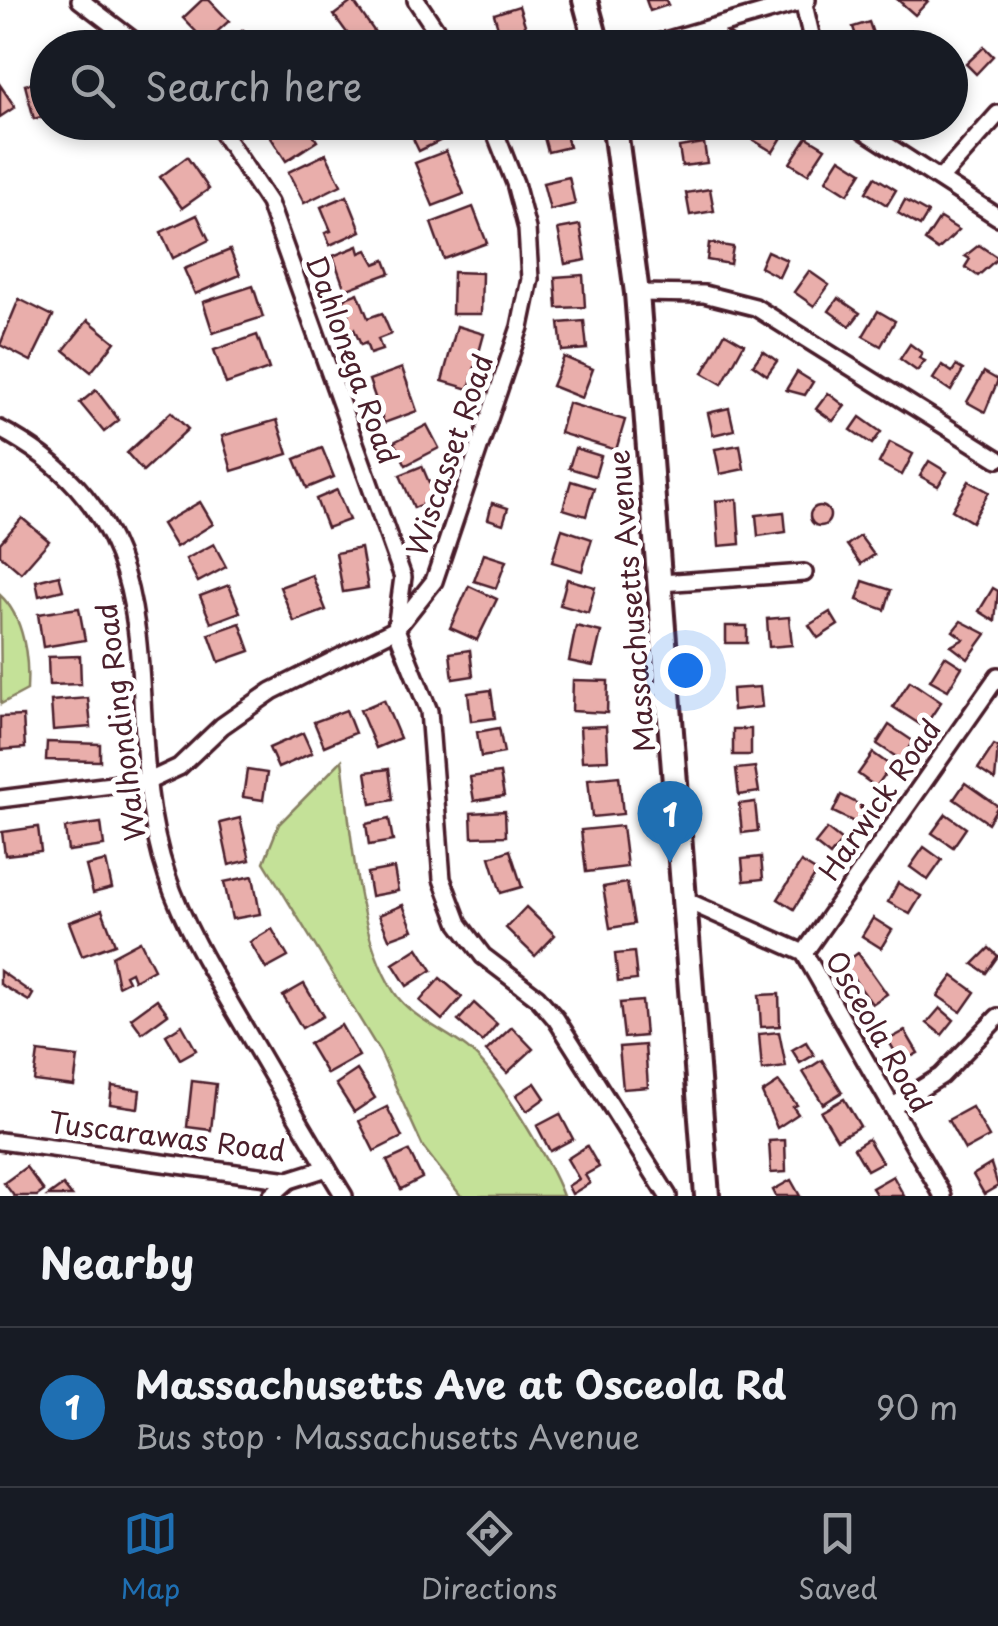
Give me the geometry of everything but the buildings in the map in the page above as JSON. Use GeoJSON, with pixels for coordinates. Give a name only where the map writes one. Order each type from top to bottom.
{"type":"FeatureCollection","features":[{"type":"Feature","properties":{"kind":"main road"},"geometry":{"type":"LineString","coordinates":[[585,0],[593,30]]}},
{"type":"Feature","properties":{"kind":"main road","name":"Massachusetts Avenue"},"geometry":{"type":"LineString","coordinates":[[616,140],[637,293],[707,1196]]}},
{"type":"Feature","properties":{"kind":"street"},"geometry":{"type":"LineString","coordinates":[[80,0],[119,30]]}},
{"type":"Feature","properties":{"kind":"street"},"geometry":{"type":"LineString","coordinates":[[416,0],[436,30]]}},
{"type":"Feature","properties":{"kind":"street"},"geometry":{"type":"LineString","coordinates":[[706,30],[804,0],[810,30]]}},
{"type":"Feature","properties":{"kind":"street"},"geometry":{"type":"LineString","coordinates":[[940,180],[998,114]]}},
{"type":"Feature","properties":{"kind":"street","name":"Dahlonega Road"},"geometry":{"type":"LineString","coordinates":[[227,140],[269,203],[397,558],[403,577],[396,628]]}},
{"type":"Feature","properties":{"kind":"street","name":"Wiscasset Road"},"geometry":{"type":"LineString","coordinates":[[151,780],[180,767],[222,726],[272,691],[396,628],[434,581],[520,328],[530,280],[527,229],[516,183],[498,140]]}},
{"type":"Feature","properties":{"kind":"street"},"geometry":{"type":"LineString","coordinates":[[879,140],[998,217]]}},
{"type":"Feature","properties":{"kind":"street"},"geometry":{"type":"LineString","coordinates":[[637,293],[704,294],[755,307],[998,458]]}},
{"type":"Feature","properties":{"kind":"street","name":"Walhonding Road"},"geometry":{"type":"LineString","coordinates":[[0,429],[56,468],[81,494],[107,530],[126,570],[136,607],[151,780],[163,860],[182,913],[344,1196]]}},
{"type":"Feature","properties":{"kind":"street"},"geometry":{"type":"LineString","coordinates":[[661,583],[804,573]]}},
{"type":"Feature","properties":{"kind":"street"},"geometry":{"type":"LineString","coordinates":[[396,628],[429,711],[442,879],[459,924],[482,956],[536,997],[556,1019],[668,1196]]}},
{"type":"Feature","properties":{"kind":"street","name":"Harwick Road"},"geometry":{"type":"LineString","coordinates":[[804,954],[998,676]]}},
{"type":"Feature","properties":{"kind":"street"},"geometry":{"type":"LineString","coordinates":[[0,798],[151,780]]}},
{"type":"Feature","properties":{"kind":"street","name":"Osceola Road"},"geometry":{"type":"LineString","coordinates":[[685,900],[804,954],[943,1196]]}},
{"type":"Feature","properties":{"kind":"street"},"geometry":{"type":"LineString","coordinates":[[893,1106],[953,1066],[998,1017]]}},
{"type":"Feature","properties":{"kind":"street","name":"Tuscarawas Road"},"geometry":{"type":"LineString","coordinates":[[0,1141],[289,1180],[327,1168]]}},
{"type":"Feature","properties":{"kind":"street"},"geometry":{"type":"LineString","coordinates":[[271,1196],[289,1180]]}},
{"type":"Feature","properties":{"kind":"green space"},"geometry":{"type":"Polygon","coordinates":[[[0,595],[20,627],[27,678],[27,690],[1,704],[0,595]]]}},
{"type":"Feature","properties":{"kind":"green space"},"geometry":{"type":"Polygon","coordinates":[[[342,760],[357,880],[381,968],[409,1009],[479,1059],[535,1140],[563,1196],[461,1196],[423,1147],[380,1052],[264,862],[279,824],[342,760]]]}},
{"type":"Feature","properties":{"kind":"place","name":"Massachusetts Ave at Osceola Rd"},"geometry":{"type":"Point","coordinates":[670,863]}}]}
